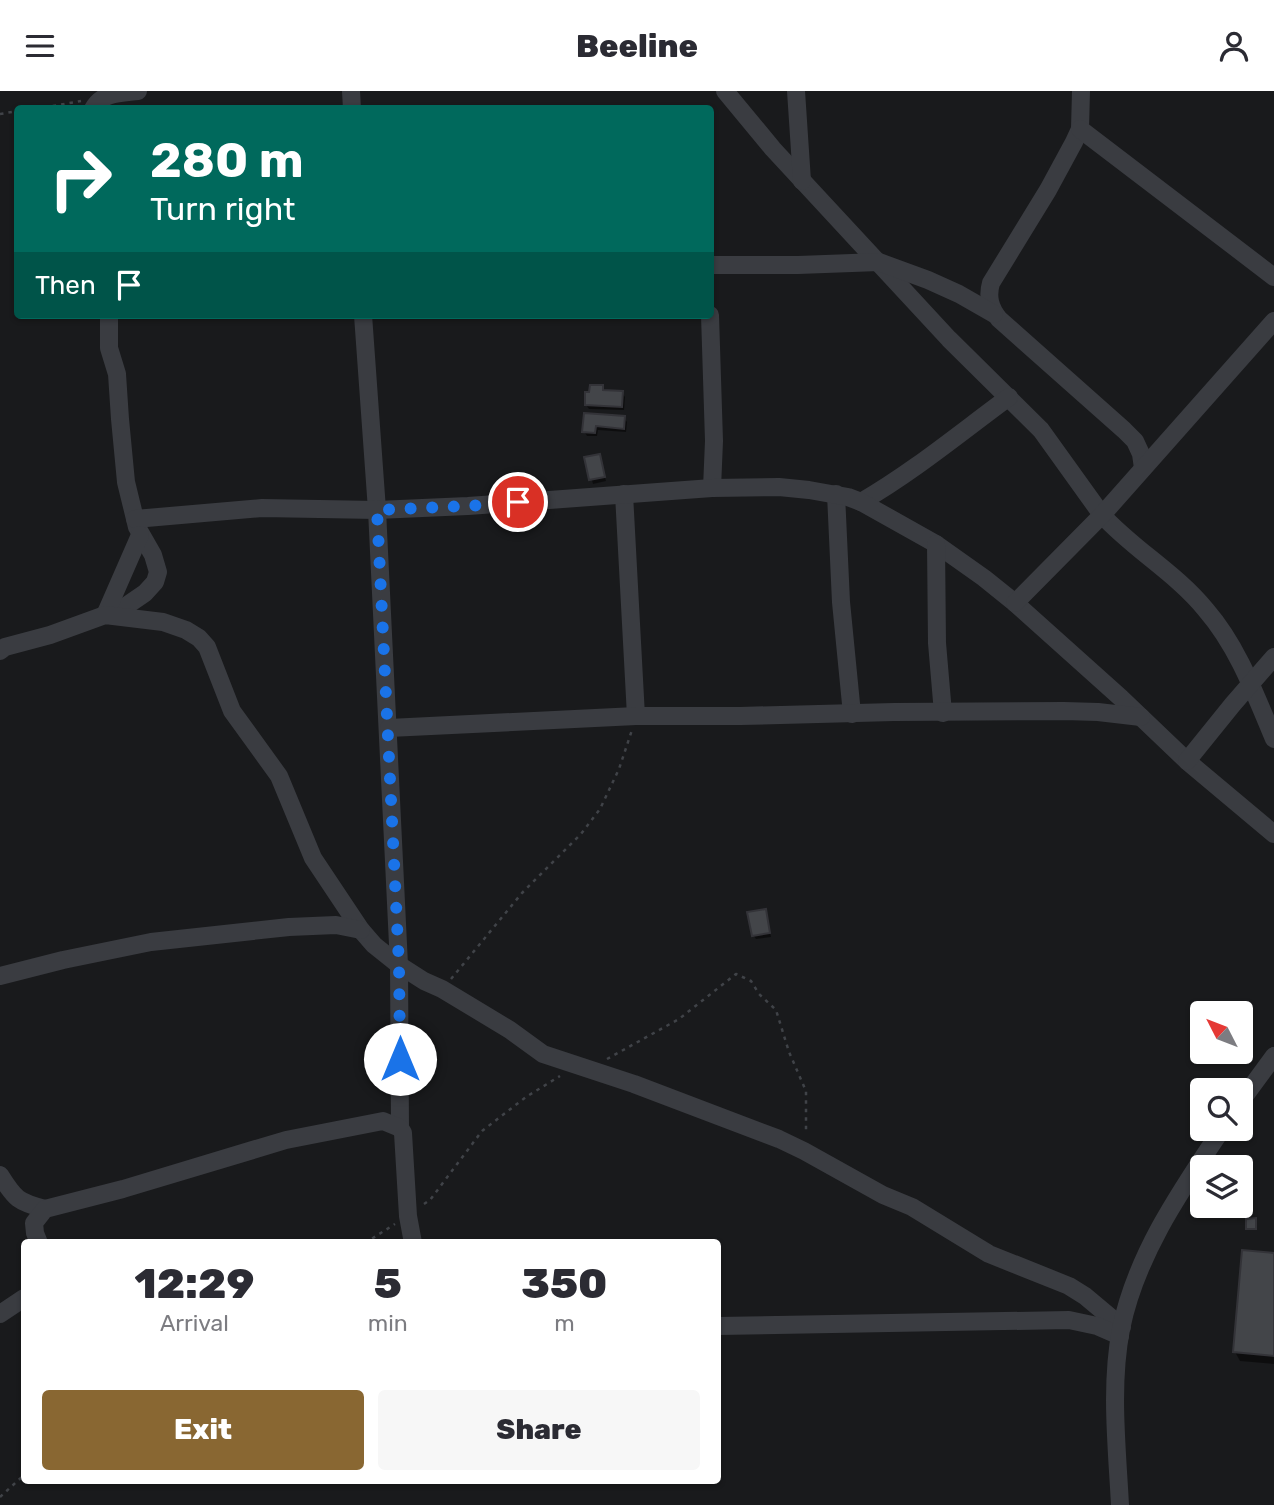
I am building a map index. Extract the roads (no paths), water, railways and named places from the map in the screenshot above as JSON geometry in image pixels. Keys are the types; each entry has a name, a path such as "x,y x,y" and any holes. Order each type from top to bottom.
{"street":[{"path":"97,103 120,93 138,91"},
{"path":"725,91 802,181 949,339 1041,430 1113,527 1167,571 1206,609 1225,635 1274,739"},
{"path":"796,91 802,181"},
{"path":"994,314 989,299 991,283 1048,190 1080,129 1081,91"},
{"path":"1080,129 1274,277"},
{"path":"714,265 878,262 959,294 994,314 1130,435 1141,454 1143,468"},
{"path":"0,651 5,647 109,615 145,593 155,582 157,564 138,527 129,497 123,461 117,374 109,348 109,319"},
{"path":"363,319 377,510 399,965 400,1128 403,1133 408,1216 412,1239"},
{"path":"710,319 714,441 712,488"},
{"path":"1015,603 1102,515 1274,321"},
{"path":"861,502 892,484 1009,397"},
{"path":"138,527 262,508 377,510 468,506 712,488 779,487 848,497 936,544 984,578 1015,603 1187,761 1274,834"},
{"path":"624,494 636,716"},
{"path":"836,494 841,602 852,714"},
{"path":"109,615 138,527"},
{"path":"936,544 937,643 943,713"},
{"path":"109,615 163,622 199,638 206,647 232,711 279,776 313,858 360,930 399,965 510,1030 543,1054 634,1084 804,1151 883,1195 912,1207 989,1254 1069,1286 1085,1296 1121,1332"},
{"path":"1187,761 1274,657"},
{"path":"388,728 636,716 1064,711 1141,717"},
{"path":"0,976 151,942 289,927 336,925 360,930"},
{"path":"1253,1084 1274,1055"},
{"path":"0,1175 18,1199 25,1204 45,1209 123,1189 286,1140 374,1121 383,1121 400,1128"},
{"path":"1120,1505 1116,1364 1130,1296 1155,1239 1214,1141"},
{"path":"37,1239 34,1223 45,1209"},
{"path":"0,1314 21,1300"},
{"path":"721,1326 1069,1320 1121,1332"}]}
